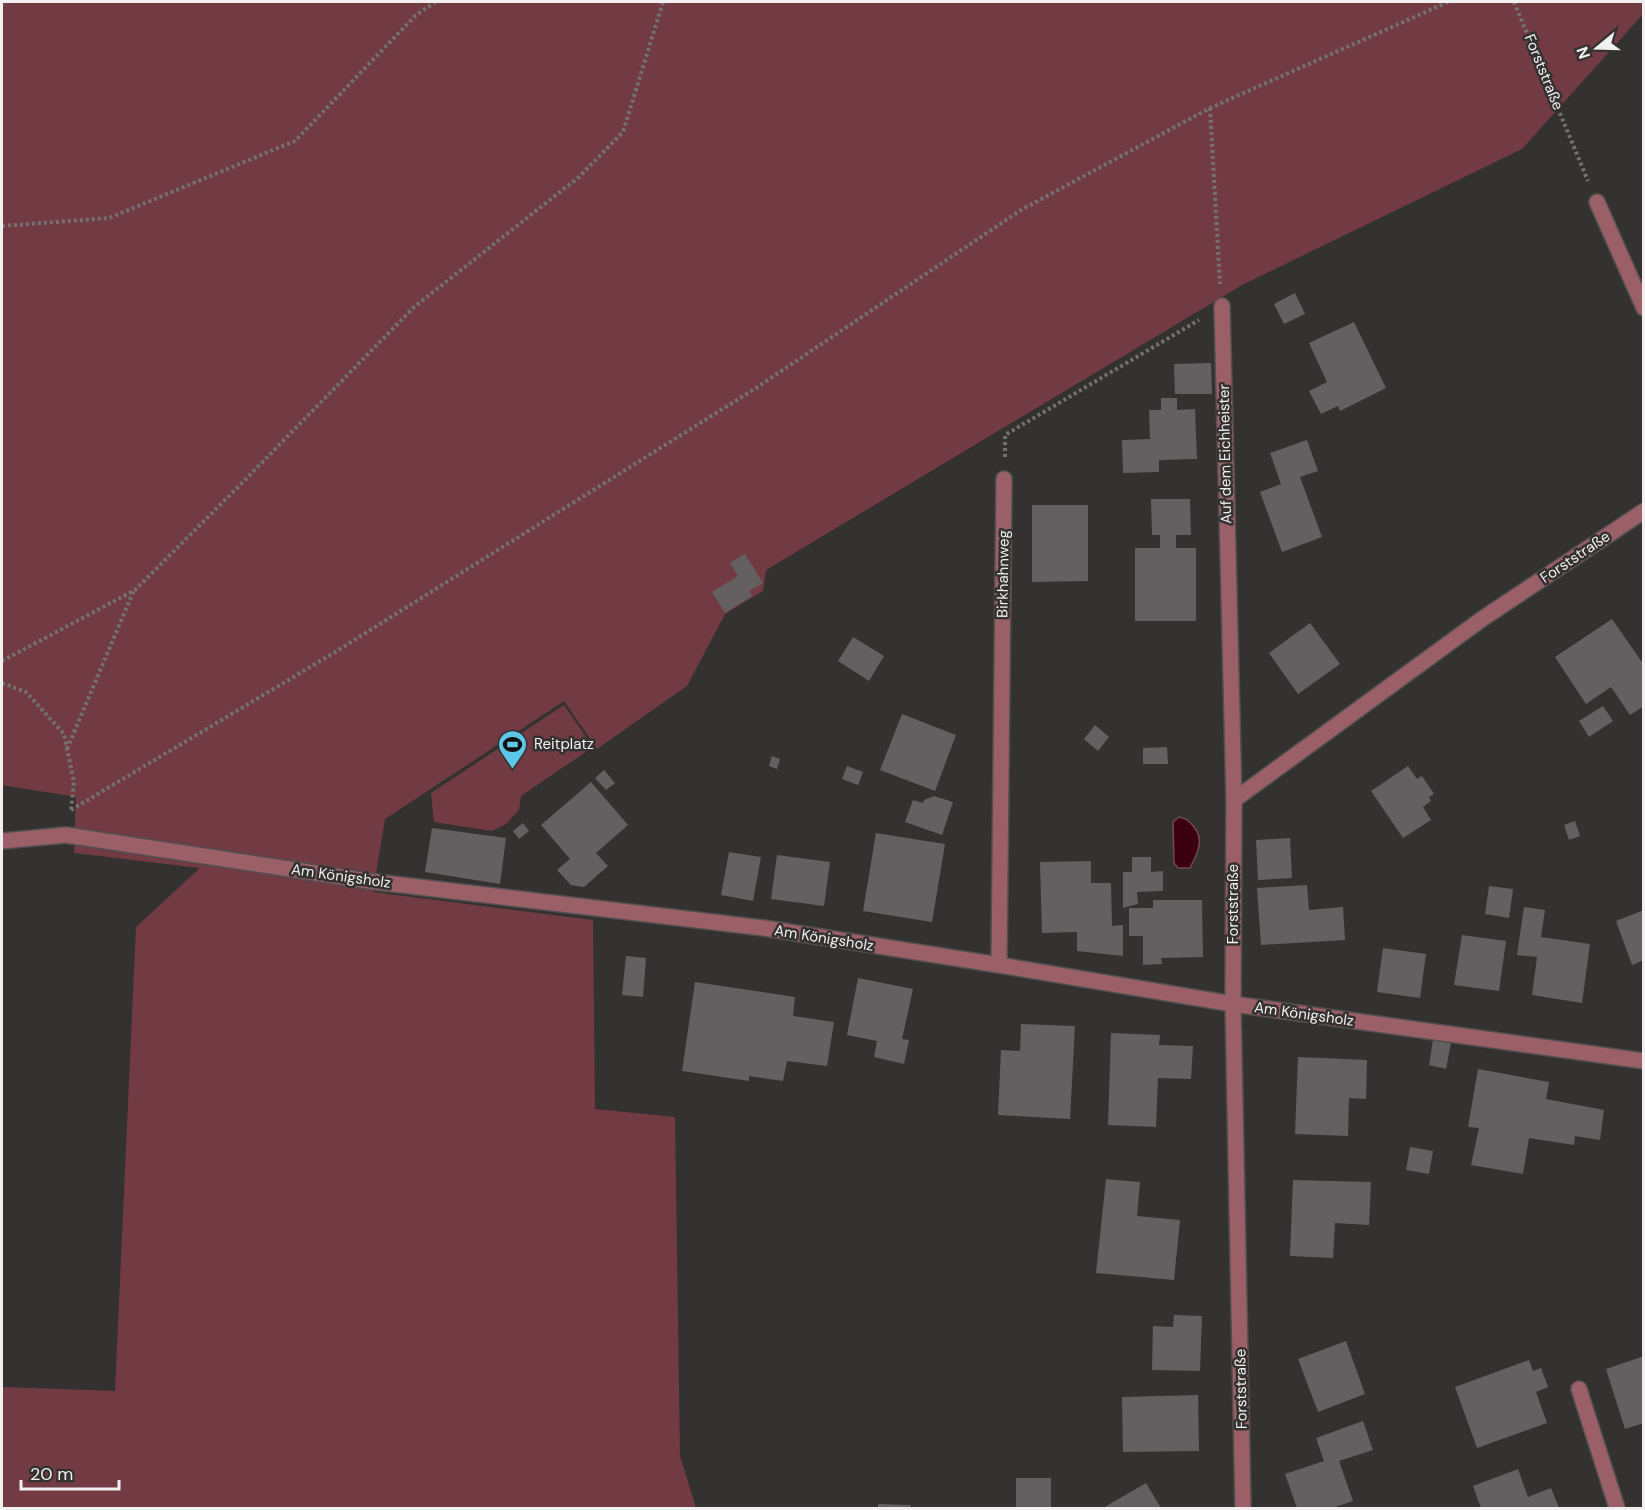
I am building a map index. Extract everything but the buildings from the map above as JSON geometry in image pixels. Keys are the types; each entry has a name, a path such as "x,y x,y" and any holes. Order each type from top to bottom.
{"street":[{"path":"1597,202 1644,308"},
{"name":"Auf dem Eichheister","path":"1222,306 1234,800"},
{"name":"Birkhahnweg","path":"999,965 1004,479"},
{"name":"Forststraße","path":"1243,1509 1233,1004 1234,800 1482,619 1644,511"},
{"name":"Am Königsholz","path":"2,841 66,836 368,881 764,928 1233,1004 1644,1061"},
{"path":"1579,1389 1617,1509"}],"path":[{"path":"2,226 109,218 295,141 415,16 435,2"},
{"path":"2,661 135,590 414,307 579,177 623,132 663,2"},
{"path":"2,683 26,692 64,734 74,782 71,810 332,654 756,388 1022,210 1210,108 1448,2"},
{"name":"Forststraße","path":"1514,2 1597,202"},
{"path":"1004,479 1005,435 1222,306 1210,108"},
{"path":"67,749 135,590"}],"shaded area":[{"path":"2,2 1643,2 1643,14 1522,149 1242,285 766,570 763,591 725,614 687,686 597,749 564,701 385,819 373,892 593,920 595,1109 675,1117 680,1456 696,1508 2,1508 2,1387 115,1391 136,927 200,868 74,853 76,797 2,785"},
{"name":"Reitplatz","path":"564,705 593,747 521,796 519,810 506,824 492,831 434,822 431,793"},
{"path":"1179,817 1191,823 1199,837 1199,847 1190,868 1178,868 1174,863 1173,822"}],"place":[{"name":"Reitplatz","path":"513,770"}]}
